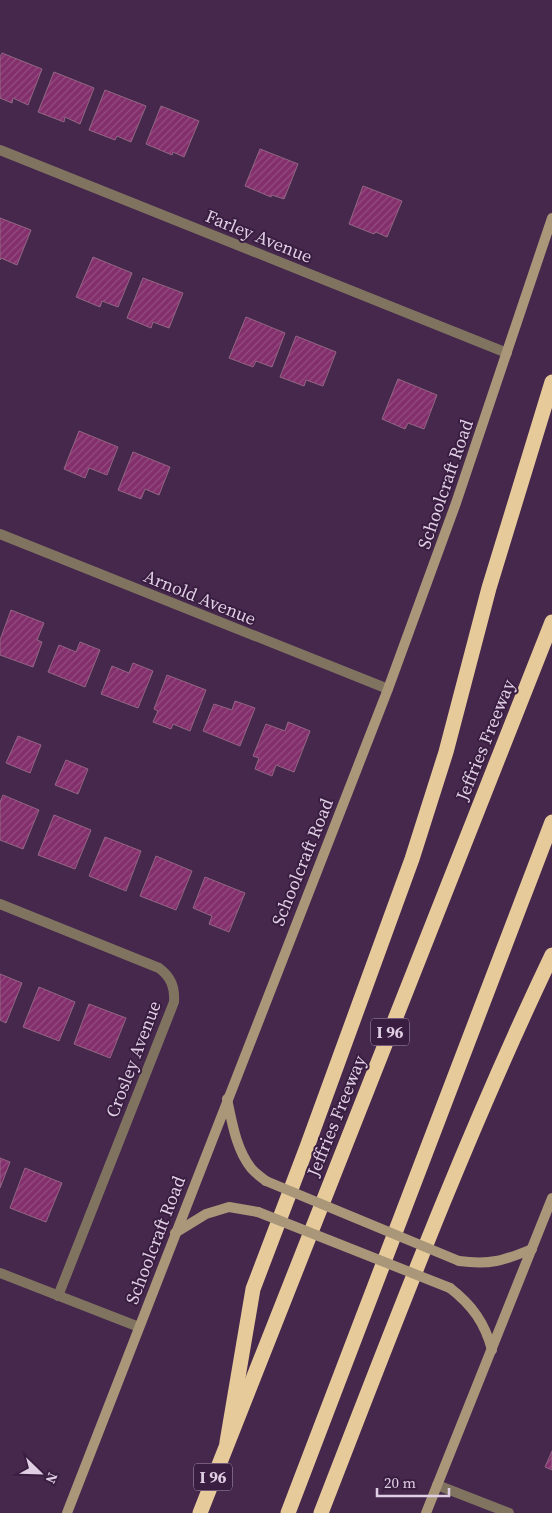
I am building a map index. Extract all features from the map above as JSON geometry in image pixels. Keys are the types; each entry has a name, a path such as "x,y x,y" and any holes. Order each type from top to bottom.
{"highway":[{"path":"227,1442 253,1289 412,859 446,752 489,588 552,382"},
{"name":"Jeffries Freeway","path":"200,1513 552,622"},
{"path":"288,1513 552,822"},
{"path":"321,1513 450,1184 552,955"}],"main road":[{"name":"Schoolcraft Road","path":"67,1513 388,689 456,503 552,218"},
{"path":"227,1099 243,1157 252,1170 266,1181 459,1261 495,1262 532,1249"},
{"path":"426,1513 552,1198"},
{"path":"175,1233 206,1214 228,1207 258,1212 450,1288 465,1300 487,1332 492,1350"}],"street":[{"name":"Farley Avenue","path":"0,150 507,353"},
{"name":"Arnold Avenue","path":"0,534 388,689"},
{"name":"Crosley Avenue","path":"0,904 159,968 172,982 175,991 174,1002 58,1296"},
{"path":"0,1273 139,1327"},
{"path":"437,1485 509,1513"}],"building":[{"path":"2,53 42,69 28,105 13,98 12,103 0,98 0,57"},
{"path":"54,72 94,88 80,124 65,117 64,122 38,112"},
{"path":"105,90 146,106 131,142 117,136 115,140 89,130"},
{"path":"161,106 199,121 184,157 173,152 172,155 146,144"},
{"path":"260,149 298,164 284,199 272,195 271,197 245,186"},
{"path":"363,186 402,201 387,237 349,224"},
{"path":"0,218 31,230 17,265 1,258 0,260"},
{"path":"93,257 132,273 118,307 102,301 100,307 76,297"},
{"path":"143,278 183,293 169,328 153,322 151,328 127,318"},
{"path":"246,317 285,333 272,367 256,361 253,367 229,358"},
{"path":"296,336 336,352 323,386 306,380 304,386 280,377"},
{"path":"398,379 437,395 424,429 408,423 405,429 382,419"},
{"path":"79,431 118,447 107,475 89,468 85,478 64,469"},
{"path":"133,452 170,467 159,495 145,489 141,499 118,490"},
{"path":"11,610 44,623 37,640 42,642 33,667 0,655 0,640"},
{"path":"80,642 100,650 85,687 48,672 59,645 76,652"},
{"path":"133,663 153,671 138,708 101,694 112,666 129,673"},
{"path":"167,675 206,690 190,731 173,724 171,729 153,722 158,711 154,709"},
{"path":"235,701 255,708 240,746 203,731 214,704 232,710"},
{"path":"288,722 310,731 294,772 276,765 272,776 255,769 259,758 253,756 266,724 285,731"},
{"path":"18,736 41,745 30,773 6,763"},
{"path":"66,760 88,769 78,794 55,785"},
{"path":"3,795 39,810 23,849 0,840 0,802"},
{"path":"54,815 91,830 75,869 38,855"},
{"path":"105,837 141,851 126,891 89,876"},
{"path":"156,856 192,871 176,910 140,896"},
{"path":"205,877 245,893 229,932 209,924 212,916 193,908"},
{"path":"0,974 22,983 6,1023 0,1020"},
{"path":"39,987 75,1002 59,1041 23,1027"},
{"path":"89,1004 126,1018 110,1058 74,1044"},
{"path":"0,1158 10,1162 0,1188"},
{"path":"25,1168 62,1183 46,1222 10,1208"},
{"path":"552,1451 552,1470 545,1467"}]}
